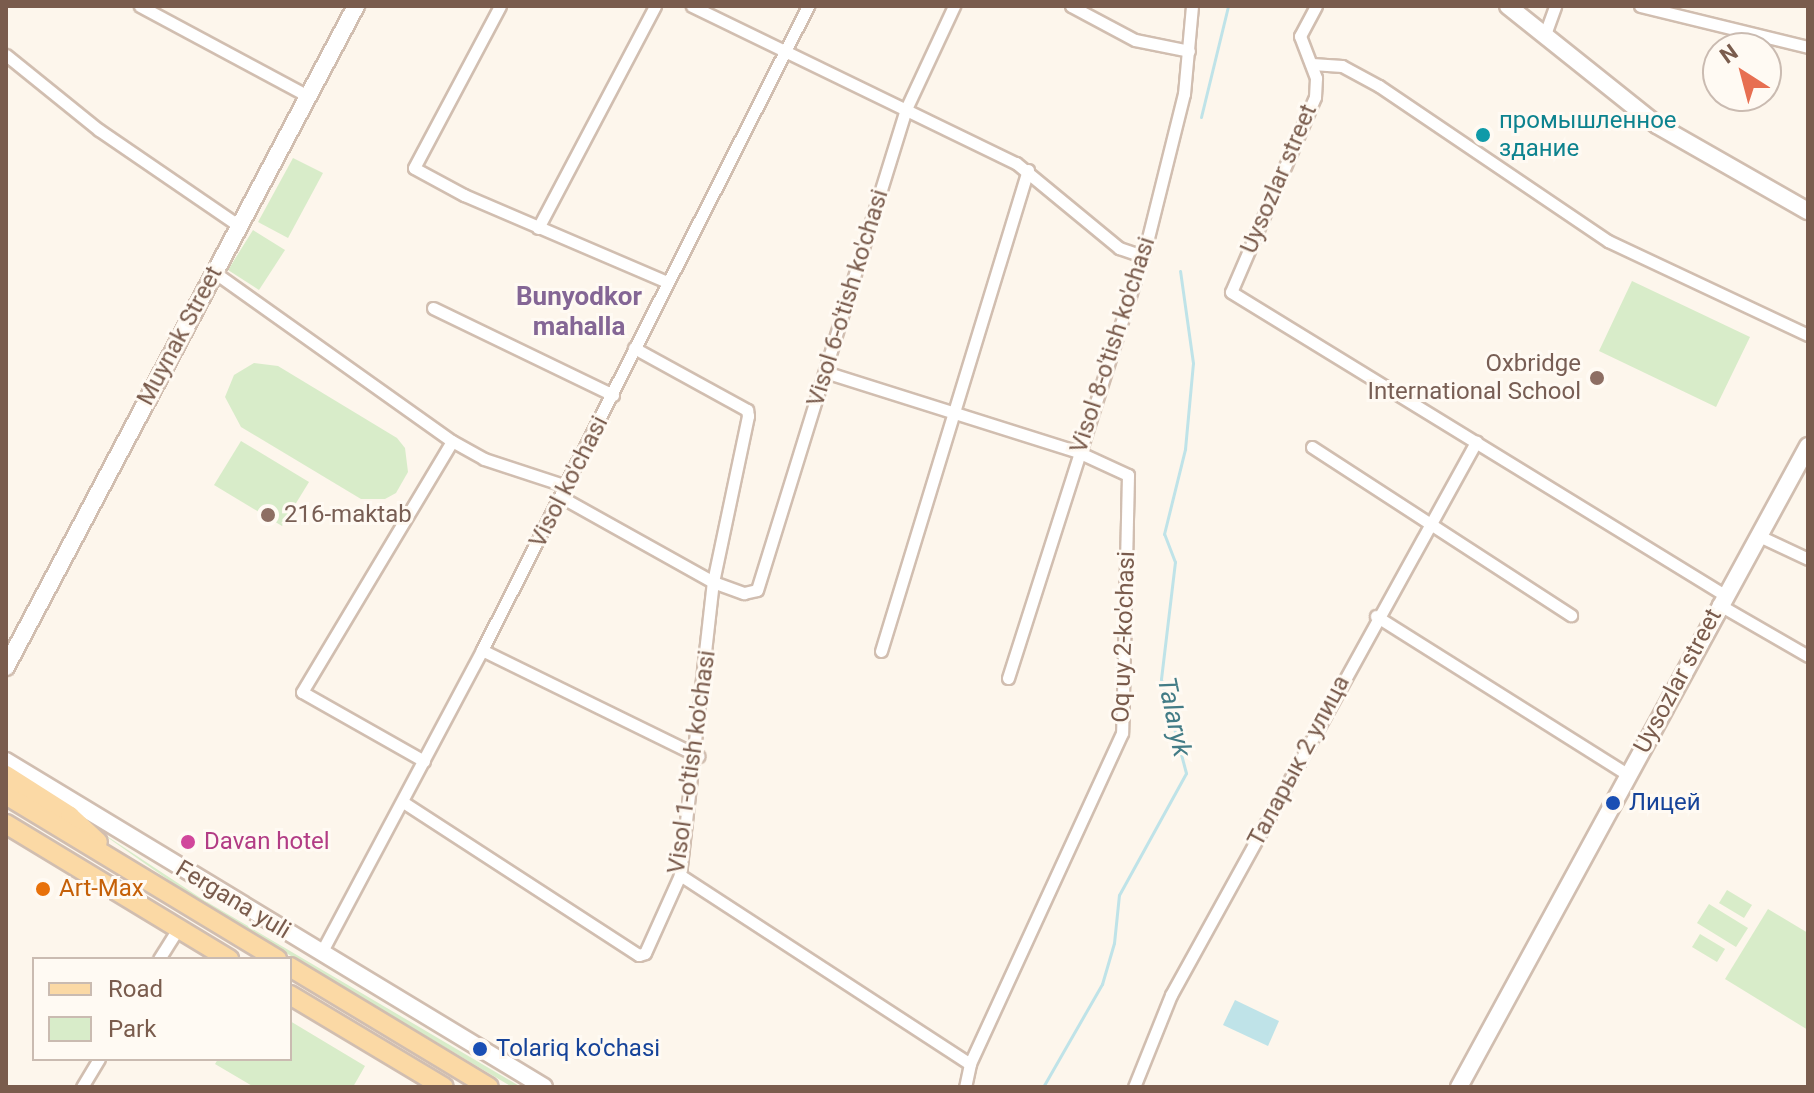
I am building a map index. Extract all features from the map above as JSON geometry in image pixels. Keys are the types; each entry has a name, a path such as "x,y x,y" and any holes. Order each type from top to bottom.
{"main road":[{"path":"6,775 70,816 123,866"},
{"name":"Fergana yuli","path":"6,795 274,957"},
{"path":"6,824 226,957"},
{"name":"Fergana yuli","path":"292,968 489,1087"},
{"path":"292,996 441,1086"}],"street":[{"path":"140,6 308,96"},
{"name":"Muynak Street","path":"6,667 356,6"},
{"path":"500,6 414,168 538,228 665,281"},
{"path":"538,228 655,6"},
{"path":"692,6 1028,170 1119,248 1142,256"},
{"name":"Visol ko'chasi","path":"321,953 564,492 665,281 808,6"},
{"name":"Visol 6-o'tish ko'chasi","path":"713,582 753,593 760,586 906,109 954,6"},
{"path":"1071,6 1135,40 1189,51"},
{"name":"Visol 8-o'tish ko'chasi","path":"1008,678 1142,256 1184,94 1192,6"},
{"name":"Uysozlar street","path":"1316,6 1300,36 1312,64 1315,97 1231,292 1476,442"},
{"path":"1508,6 1657,125 1808,211"},
{"path":"1544,37 1555,6"},
{"path":"1640,6 1808,47"},
{"path":"6,55 99,130 239,226"},
{"path":"1312,64 1342,66 1379,86 1608,241 1808,335"},
{"path":"881,651 1028,170"},
{"path":"214,272 452,441 484,459 564,492 713,582"},
{"path":"433,308 613,395"},
{"name":"Visol 1-o'tish ko'chasi","path":"403,802 639,955 645,953 680,875 698,756 713,582 748,412 634,348"},
{"name":"Oq uy 2-ko'chasi","path":"825,372 1078,452 1128,475 1122,733 970,1064 965,1087"},
{"path":"424,761 302,692 452,441"},
{"path":"1476,442 1808,656"},
{"name":"Таларык 2 улица","path":"1134,1087 1171,995 1376,616 1476,442"},
{"name":"Uysozlar street","path":"1459,1087 1721,599 1757,535 1802,470 1808,446"},
{"path":"1312,447 1571,615"},
{"path":"1757,535 1808,559"},
{"path":"1376,616 1628,775"},
{"path":"482,650 698,756"},
{"name":"Fergana yuli","path":"6,761 544,1087"},
{"path":"680,875 970,1064"},
{"path":"160,957 178,928"},
{"path":"82,1087 98,1061"}],"green space":[{"path":"293,158 323,173 288,238 258,222"},
{"path":"253,230 285,250 259,290 228,270"},
{"path":"1632,281 1750,337 1716,407 1599,351"},
{"path":"254,363 278,366 397,438 405,448 408,472 396,493 385,499 361,499 241,427 225,397 234,375"},
{"path":"241,441 309,482 282,526 214,485"},
{"path":"84,821 202,899 521,1087 512,1087 200,902"},
{"path":"1727,890 1752,905 1744,918 1719,903"},
{"path":"1709,904 1748,928 1736,947 1697,923"},
{"path":"1768,909 1808,933 1808,1030 1725,979"},
{"path":"1700,934 1725,949 1717,962 1692,947"},
{"path":"292,1022 365,1066 353,1087 254,1087 215,1064 217,1061 292,1061"}],"water":[{"path":"1235,1000 1279,1021 1268,1046 1223,1025"}],"waterway":[{"name":"Talaryk","path":"1201,117 1228,6"},
{"name":"Talaryk","path":"1043,1087 1102,984 1114,943 1119,895 1186,773 1161,679 1175,562 1164,534 1185,449 1193,363 1180,271"}],"place":[{"name":"промышленное здание","path":"1483,135"},
{"name":"Oxbridge International School","path":"1597,378"},
{"name":"216-maktab","path":"268,515"},
{"name":"Лицей","path":"1613,803"},
{"name":"Davan hotel","path":"188,842"},
{"name":"Art-Max","path":"43,889"},
{"name":"Tolariq ko'chasi","path":"480,1049"}],"district":[{"name":"Bunyodkor mahalla","path":"579,312"}]}
